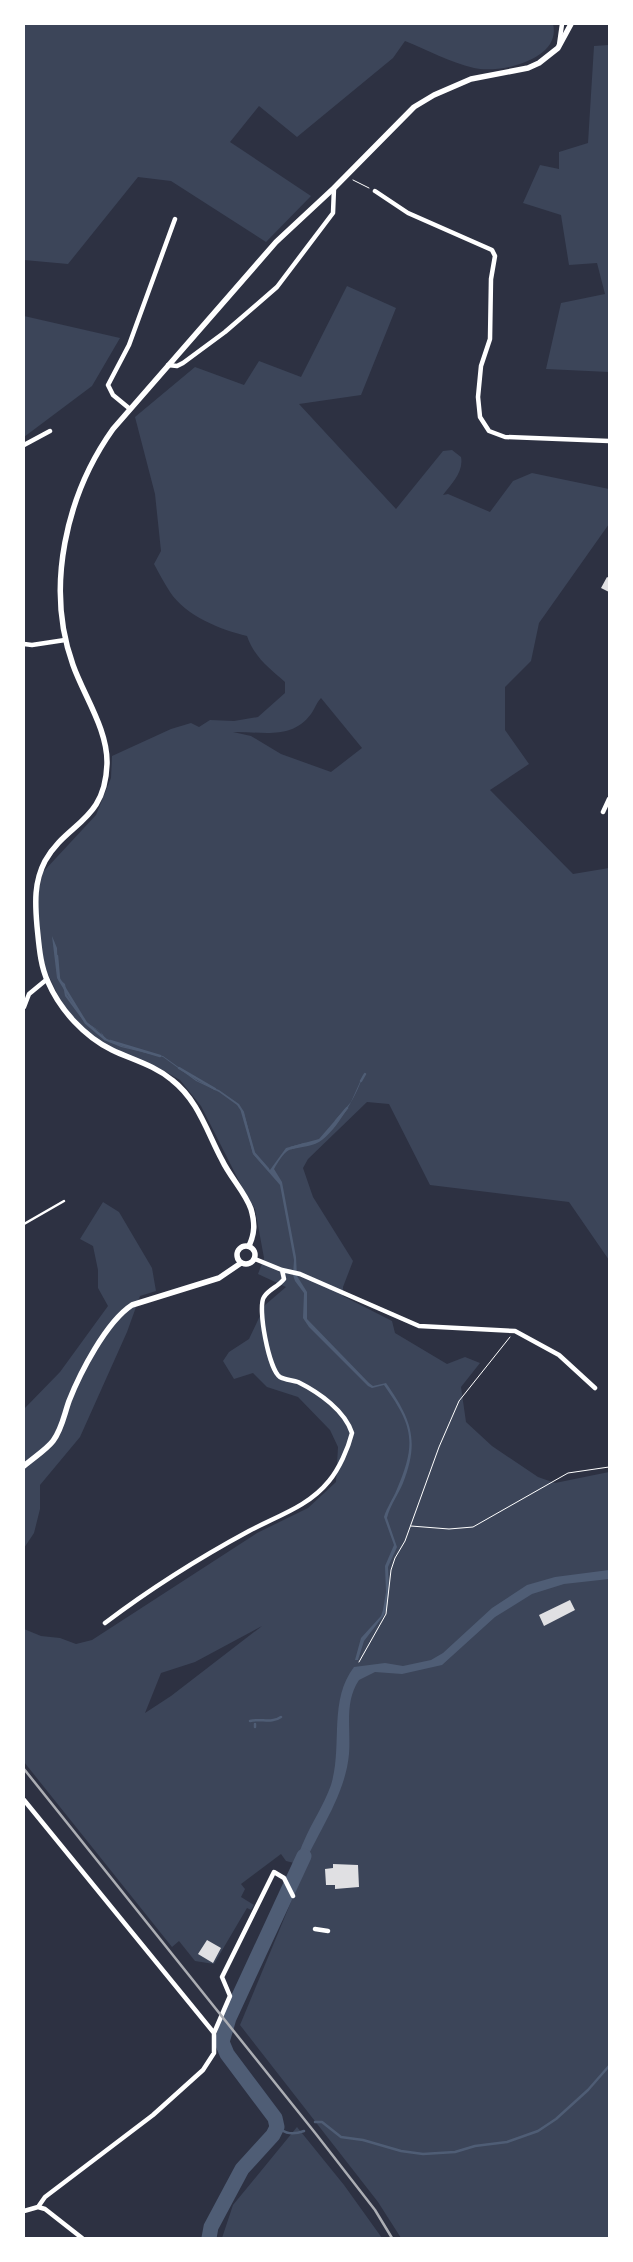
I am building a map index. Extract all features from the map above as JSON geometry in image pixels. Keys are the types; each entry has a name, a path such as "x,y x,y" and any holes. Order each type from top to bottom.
{"street":[{"path":"558,48 562,24"},
{"path":"249,1246 255,1228 250,1208 222,1160 195,1105 174,1081 165,1074 106,1047 82,1029 60,1003 46,980 39,948 35,902 36,885 46,859 91,812 104,784 107,763 102,735 72,664 65,640 61,595 62,564 73,510 93,460 113,429 276,242 334,188 401,118 423,101 471,80 528,68 548,58 558,48 571,24"},
{"path":"168,365 177,366 225,332 277,287 333,213 334,188"},
{"path":"374,191 408,213 492,250 495,256 491,279 490,340 481,366 478,396 480,417 489,430 505,437 609,441"},
{"path":"130,409 113,395 108,385 129,345 175,219"},
{"path":"24,446 50,431"},
{"path":"24,644 32,645 65,640"},
{"path":"603,812 609,799"},
{"path":"24,1007 29,994 46,980"},
{"path":"249,1246 255,1251 255,1259 249,1264 241,1262 237,1256 238,1251 242,1247 249,1246"},
{"path":"255,1259 282,1270 300,1274 419,1326 515,1331 560,1355 594,1388"},
{"path":"24,1466 52,1442 60,1428 69,1401 94,1354 121,1312 132,1305 219,1278 241,1262"},
{"path":"105,1623 150,1590 248,1532 303,1505 330,1481 349,1445 352,1433 341,1411 299,1382 280,1376 274,1368 262,1323 262,1302 267,1293 279,1286 284,1279 282,1270"},
{"path":"24,1800 214,2033"},
{"path":"38,2208 45,2197 183,2090 212,2058 215,2047 214,2033 230,1996 222,1977 225,1968 274,1872 284,1878 293,1896"},
{"path":"316,1929 328,1931"},
{"path":"24,2211 38,2208 45,2209 82,2238"}],"lane":[{"path":"24,1224 64,1201"}],"path":[{"path":"346,176 374,191"},
{"path":"359,1662 386,1614 391,1570 411,1526 439,1447 459,1401 515,1331"},
{"path":"411,1526 426,1529 473,1527 568,1473 609,1467"}],"shaded area":[{"path":"24,24 553,24 553,36 548,47 539,55 526,62 498,69 474,68 456,63 405,41 393,58 297,137 259,106 230,142 311,196 266,242 171,181 138,177 68,264 24,260"},
{"path":"609,45 609,372 546,369 561,303 605,294 597,263 569,265 561,215 523,203 540,165 559,169 559,152 588,143 594,46"},
{"path":"347,286 396,308 361,395 299,404 396,509 443,451 452,450 461,457 461,468 443,495 448,494 490,512 513,481 532,473 609,489 609,524 539,623 531,661 505,687 505,730 529,764 490,790 573,874 609,868 609,1260 569,1202 430,1185 389,1104 367,1102 308,1159 303,1168 313,1197 353,1261 343,1287 343,1296 392,1321 395,1333 447,1364 465,1357 480,1363 461,1387 466,1422 492,1446 538,1477 555,1483 609,1472 609,2238 401,2238 378,2202 240,2025 298,1885 291,1871 294,1863 286,1861 281,1854 241,1884 245,1889 241,1897 254,1905 251,1910 247,1908 214,1964 195,1961 179,1941 172,1947 24,1762 24,1629 41,1636 60,1638 76,1644 92,1640 257,1533 308,1508 336,1482 338,1447 330,1430 298,1397 267,1387 253,1373 234,1379 223,1361 229,1352 249,1339 265,1305 286,1287 258,1274 264,1258 255,1209 201,1106 180,1080 157,1067 113,1051 82,1028 63,1006 47,972 38,939 37,898 43,872 96,815 111,778 112,756 171,729 191,723 199,727 210,720 234,721 258,717 285,693 285,682 258,656 247,636 215,626 185,608 170,592 154,564 161,551 155,494 135,417 195,367 244,385 259,361 301,377","holes":["321,698 362,748 331,772 281,754 251,736 233,732 275,733 294,728 311,714","262,1626 171,1696 145,1713 161,1673 195,1662"]},
{"path":"24,316 120,338 92,386 24,437"},
{"path":"52,936 57,948 58,978 65,984 67,995 86,1022 101,1032 85,1023 65,996 63,985 57,978"},
{"path":"101,1032 105,1038 122,1046 163,1056 198,1081 219,1090 239,1104 244,1112 254,1152 270,1170 286,1148 319,1139 351,1102 364,1073 352,1101 340,1121 326,1137 312,1145 287,1151 274,1169 282,1182 296,1257 297,1276 307,1292 307,1319 369,1383 373,1386 386,1383 402,1408 410,1430 412,1442 408,1468 387,1518 397,1547 388,1567 389,1591 387,1608 384,1615 364,1641 358,1660 355,1660 361,1638 381,1616 383,1610 386,1592 385,1566 394,1545 384,1517 397,1489 407,1459 409,1435 406,1424 394,1399 384,1385 372,1388 368,1386 309,1327 303,1318 304,1293 293,1275 294,1260 280,1185 253,1154 243,1114 237,1105 219,1092 196,1081 163,1057 121,1047 104,1040"},
{"path":"103,1202 119,1212 152,1268 156,1291 140,1296 127,1332 80,1437 40,1485 40,1509 34,1533 24,1548 24,1409 60,1372 108,1306 98,1288 98,1270 93,1246 80,1239"},
{"path":"609,1570 609,1579 564,1584 532,1594 495,1617 442,1665 402,1674 375,1672 359,1680 351,1697 349,1754 341,1787 299,1877 293,1873 302,1845 331,1785 336,1755 338,1709 346,1680 354,1667 385,1663 403,1666 431,1660 443,1653 492,1608 527,1585 555,1577"},
{"path":"297,2127 344,2185 382,2238 222,2238 233,2205"}],"building":[{"path":"607,577 609,578 609,592 601,588"},
{"path":"570,1600 575,1610 544,1626 539,1615"},
{"path":"333,1864 358,1865 359,1887 335,1889 335,1885 326,1885 325,1869 333,1868"},
{"path":"207,1940 221,1948 213,1963 198,1954"}],"waterway":[{"path":"57,956 59,979 86,1023 105,1039"},
{"path":"110,1041 160,1056"},
{"path":"179,1068 215,1089"},
{"path":"361,1081 365,1074"},
{"path":"336,1121 347,1108"},
{"path":"242,1111 254,1153 268,1169"},
{"path":"291,1148 305,1144"},
{"path":"250,1721 270,1721 281,1717"},
{"path":"209,2238 211,2227 242,2169 273,2135 277,2127 275,2118 227,2054 222,2042 229,2018 304,1856"},
{"path":"315,2122 322,2122 341,2137 363,2140 401,2151 423,2154 455,2152 475,2146 507,2142 538,2131 556,2119 588,2090 609,2066"},
{"path":"277,2127 290,2133 304,2131"}],"railway":[{"path":"24,1769 316,2134 375,2210 392,2238"}]}
